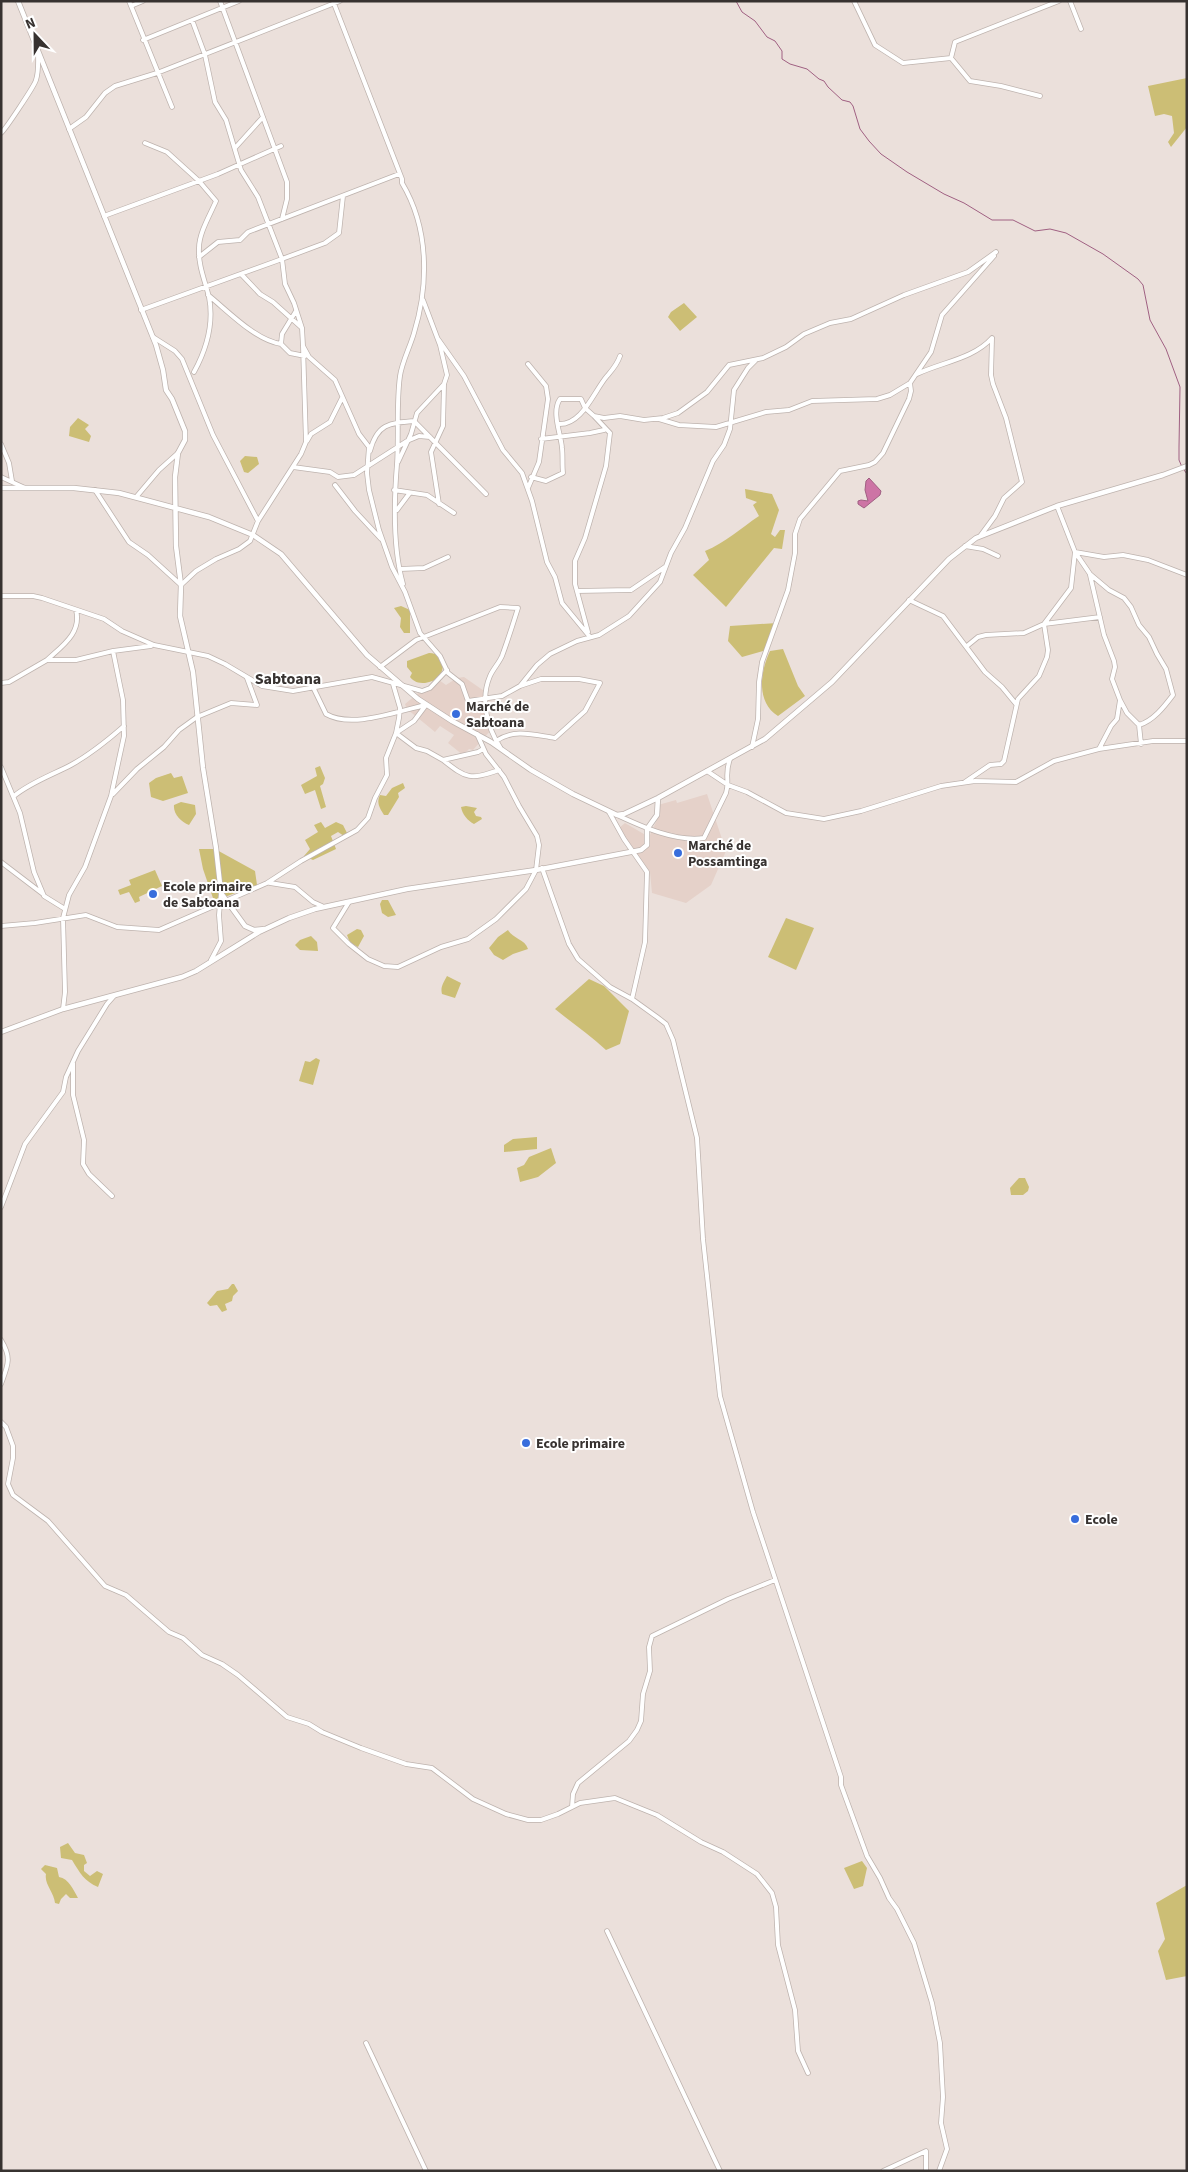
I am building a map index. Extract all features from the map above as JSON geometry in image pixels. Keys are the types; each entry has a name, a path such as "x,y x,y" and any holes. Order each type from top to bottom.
{"street":[{"path":"18,1 152,336 163,370 166,390 172,398 185,431 185,440 178,453 137,496"},
{"path":"143,1 130,4 143,40 172,107"},
{"path":"220,1 287,182 287,199 282,219"},
{"path":"143,40 239,1"},
{"path":"69,129 90,114 108,90 157,74 340,1"},
{"path":"854,1 875,45 904,63 951,58"},
{"path":"951,58 955,42 1059,1"},
{"path":"1070,1 1081,29"},
{"path":"334,3 376,108 422,233 425,277 414,332 400,374 397,466 394,490 400,569 405,592 420,633 440,656 447,670 462,684 468,701 502,696 520,686 550,678 600,683 585,711 556,738 535,733 511,733 496,740"},
{"path":"192,20 205,54 211,92 226,120 240,164 258,197 282,260 286,287 302,328 302,356 306,393 306,442"},
{"path":"1,133 8,127 16,110 35,84 38,50"},
{"path":"951,58 970,81 1001,86 1040,96"},
{"path":"235,148 263,117"},
{"path":"145,143 167,152 199,181 216,201 200,240 199,257 210,308 203,356 194,372"},
{"path":"104,216 199,181 281,146"},
{"path":"199,257 218,242 240,240 248,232 399,174"},
{"path":"141,310 242,275 336,237 341,227 343,196"},
{"path":"594,416 604,418 620,416 640,420 656,419 678,413 707,392 729,365 756,360 780,351 804,334 830,323 850,318 904,295 968,272 996,252 982,272 942,315 931,352 917,374 910,383 890,395 877,399 812,401 790,410 766,412 730,424 705,427 679,425 656,419"},
{"path":"242,275 260,294 273,302 302,328"},
{"path":"208,295 253,332 271,342 281,344 290,353 309,357"},
{"path":"422,298 438,339 447,375"},
{"path":"281,344 282,334 292,320 296,310"},
{"path":"152,336 175,351 182,359 213,435 258,521"},
{"path":"917,374 966,356 984,347 992,338 991,375 1006,418 1022,482 1004,498 992,521 981,535"},
{"path":"438,339 471,388 498,441 522,473 542,536 547,562 556,577 562,603 590,637"},
{"path":"303,346 309,357 333,377 359,434 368,445 369,458"},
{"path":"558,424 569,423 585,408 607,375 615,368 620,356"},
{"path":"520,686 537,665 550,654 565,646 599,635 612,627 639,606 660,582 671,553 704,487 713,461 724,445 730,424 734,390 748,368 756,360"},
{"path":"528,364 546,386 548,404 541,439 539,462 531,477 528,488"},
{"path":"439,504 431,452 443,426 444,384 447,375 456,366"},
{"path":"752,747 758,718 758,682 762,662 788,590 795,553 795,534 800,519 840,471 869,465 875,462 883,453 909,399 910,383"},
{"path":"397,466 420,410 444,384"},
{"path":"181,585 196,571 216,559 239,549 250,540 258,521 293,467 311,434 330,422 342,398"},
{"path":"531,477 546,481 563,473 557,402 560,399 581,399 585,408 594,416 604,430 610,433 606,466 586,538 575,561 574,572 577,591 590,637"},
{"path":"405,592 396,576 382,540 369,490 369,458 375,436 379,431 384,426 397,422 414,421 486,494"},
{"path":"541,439 590,434 604,430"},
{"path":"293,467 330,472 338,477 354,475 407,440 419,436 430,437"},
{"path":"1,444 9,463 12,481"},
{"path":"178,453 175,477 175,507 176,546 181,585 180,616 194,678 208,805 223,903 219,915 221,941 211,961"},
{"path":"618,815 658,798 752,747 785,723 832,682 909,600 965,546 981,535 1057,506 1163,475 1187,466"},
{"path":"1,477 25,488"},
{"path":"335,485 361,518 382,540"},
{"path":"1,488 95,490 137,496 210,517 252,535 275,549 341,627 380,667 426,705 452,722 477,734 531,770 609,812 647,829 666,834 704,838 719,812 728,785 726,770 730,759"},
{"path":"95,490 129,542 148,555 181,585"},
{"path":"394,490 427,496 454,513"},
{"path":"396,510 409,494"},
{"path":"1057,506 1074,552 1090,574 1129,603 1139,625 1149,637 1166,669 1172,695 1155,714 1145,723 1139,725"},
{"path":"965,546 983,549 998,556"},
{"path":"1074,552 1104,557 1123,555 1148,560 1187,575"},
{"path":"965,782 990,765 1003,762 1019,696 1037,680 1045,662 1048,650 1044,624 1071,588 1074,552"},
{"path":"400,569 424,568 448,557"},
{"path":"577,591 631,590 666,566"},
{"path":"1090,574 1107,645 1114,661 1115,667 1112,679 1127,712 1139,725 1141,744"},
{"path":"1,596 33,596 104,619 122,631 154,645 208,656 262,686 286,691 330,686 363,677 379,678 414,690 427,690 447,670"},
{"path":"909,600 943,616 985,672 1002,687 1016,704"},
{"path":"380,667 412,642 458,622 500,607 518,608 502,656 489,680 485,700 487,719 501,749"},
{"path":"1,683 9,682 47,660 72,636 77,623 76,610"},
{"path":"967,646 981,636 1024,633 1044,624 1100,617"},
{"path":"47,660 76,660 113,651 154,645"},
{"path":"63,1009 65,992 63,918 72,889 85,867 112,796 124,726 123,700 115,669 113,651"},
{"path":"112,796 137,769 164,747 179,730 197,717 231,703 257,705 247,678"},
{"path":"1,926 86,915 117,927 153,931 267,883 364,825 375,798 385,781 386,758 396,733 400,711 393,684"},
{"path":"313,687 326,714 344,721 426,705"},
{"path":"1099,749 1110,726 1117,720 1120,700"},
{"path":"396,733 414,721 426,705"},
{"path":"14,796 24,787 73,764 106,743 124,726"},
{"path":"396,733 416,748 427,751 444,760 459,773 468,777 499,770"},
{"path":"350,900 333,928 368,959 384,966 398,967 442,947 468,939 496,919 526,889 536,870 539,845 537,836 499,770 483,749 477,734"},
{"path":"707,771 728,785 747,792 786,813 824,819 861,811 941,786 965,782 1016,782 1054,761 1099,749 1154,741 1187,741"},
{"path":"444,760 478,752 483,749"},
{"path":"1,767 20,813 34,872 44,896"},
{"path":"1,1032 63,1009 182,977 265,929 322,906 455,881 536,870 633,852 646,846 647,829 657,815 658,798"},
{"path":"609,812 647,872 643,956 632,999"},
{"path":"1,862 44,896 65,909"},
{"path":"542,868 569,944 578,959 610,987 632,999 666,1024 674,1046 697,1138 702,1238 720,1396 752,1512 841,1778 841,1785 854,1823 866,1856 880,1878 914,1943 932,2002 940,2043 941,2123 947,2149 939,2171"},
{"path":"267,883 295,887 313,902 322,906"},
{"path":"223,903 249,929 265,929"},
{"path":"1,1206 25,1144 63,1092 66,1077 74,1060 107,1004 114,996"},
{"path":"74,1060 73,1095 84,1140 83,1164 88,1174 112,1196"},
{"path":"1,1340 6,1348 9,1363 1,1384"},
{"path":"1,1422 6,1427 13,1446 13,1458 8,1484 13,1495 48,1521 106,1586 126,1595 169,1632 183,1638 202,1655 234,1672 287,1717 309,1724 361,1748 406,1764 432,1768 464,1794 506,1814 528,1820 541,1820 580,1803 610,1798 634,1804 657,1815 701,1842 723,1852 757,1874 772,1893 776,1907 778,1945 795,2010 798,2051 808,2074"},
{"path":"572,1807 573,1794 578,1783 629,1741 637,1730 641,1721 643,1694 650,1671 649,1647 652,1636 728,1599 775,1580"},
{"path":"607,1930 720,2171"},
{"path":"366,2044 426,2171"},
{"path":"883,2171 926,2151 926,2171"}],"shaded area":[{"path":"1187,78 1187,127 1171,147 1168,142 1174,133 1172,116 1164,114 1155,116 1148,86"},
{"path":"684,303 697,317 680,331 668,317 671,312"},
{"path":"78,418 89,425 85,429 91,436 89,442 69,436 70,427"},
{"path":"245,456 257,457 259,464 248,473 244,472 240,461"},
{"path":"869,478 881,491 880,495 864,508 858,504 858,501 868,501 865,490 866,481"},
{"path":"745,489 772,494 779,510 771,534 775,537 780,530 785,530 782,549 774,548 726,607 693,575 709,560 705,551 726,540 759,516 753,505 757,502 746,498"},
{"path":"401,606 410,610 410,633 404,633 400,627 401,618 394,608"},
{"path":"777,623 767,650 742,657 728,641 730,626"},
{"path":"783,649 798,686 805,696 778,716 766,703 763,695 762,677 770,651"},
{"path":"429,653 439,657 443,667 442,672 433,681 425,683 415,681 410,677 412,673 407,667 407,661"},
{"path":"464,677 487,693 487,709 492,729 473,750 469,749 463,755 448,743 454,735 440,726 435,732 407,709 405,704 422,690 429,691 439,680 446,685 457,678"},
{"path":"320,766 325,778 320,786 326,807 321,809 315,790 305,794 301,785 317,776 315,768"},
{"path":"171,773 174,778 182,776 188,793 163,801 151,797 149,783 156,778"},
{"path":"403,783 405,788 398,793 399,797 388,815 384,815 378,803 380,795 386,796 392,788"},
{"path":"707,794 726,851 711,885 686,903 652,893 650,872 619,828 625,823 649,837 657,820 658,805 676,800 677,803"},
{"path":"181,802 195,805 196,814 189,825 180,820 175,812 174,805"},
{"path":"461,807 477,808 474,812 476,816 482,819 474,824 470,821 464,815"},
{"path":"321,822 325,828 336,822 343,825 348,835 344,836 338,832 331,836 336,849 313,860 304,856 310,849 305,840 318,832 314,825"},
{"path":"199,849 215,849 255,871 257,885 214,901 203,869"},
{"path":"155,870 162,886 139,897 140,901 135,903 129,892 120,895 118,890 131,885 129,880"},
{"path":"382,900 388,900 396,915 388,917 382,913 380,904"},
{"path":"786,918 814,928 796,970 768,957"},
{"path":"357,929 361,930 364,936 358,947 350,943 347,935"},
{"path":"508,930 524,943 528,949 503,960 494,955 489,948 498,937"},
{"path":"311,936 317,942 318,951 300,950 295,945 300,940"},
{"path":"447,976 461,983 455,998 442,994 442,987"},
{"path":"589,979 604,986 629,1011 620,1044 606,1050 555,1009"},
{"path":"316,1058 320,1060 313,1085 299,1081 305,1061 310,1062"},
{"path":"537,1137 537,1149 504,1152 504,1145 513,1139"},
{"path":"551,1148 556,1163 538,1177 520,1182 517,1168 524,1165 529,1157"},
{"path":"1019,1178 1025,1178 1029,1187 1028,1191 1023,1195 1011,1195 1010,1188"},
{"path":"234,1284 238,1291 233,1296 232,1301 225,1304 227,1310 222,1312 217,1305 210,1306 207,1303 217,1291 228,1289"},
{"path":"68,1843 75,1853 84,1855 87,1863 84,1865 84,1871 90,1876 97,1871 103,1874 98,1887 80,1873 72,1860 61,1858 60,1847"},
{"path":"862,1861 867,1868 863,1886 854,1889 844,1868"},
{"path":"45,1865 57,1868 59,1877 68,1882 78,1898 70,1898 66,1894 59,1904 55,1903 46,1881 46,1874 41,1869"},
{"path":"1187,1885 1187,1976 1166,1980 1158,1951 1165,1939 1156,1903"}],"waterway":[{"path":"736,1 742,12 755,21 767,37 775,41 782,51 782,59 790,64 807,69 824,81 842,100 850,102 860,129 869,141 881,154 907,172 992,220 1013,220 1035,231 1050,229 1066,233 1103,254 1138,279 1143,285 1150,320 1166,349 1180,387 1179,460 1182,467"},
{"path":"1184,470 1187,474"}],"place":[{"name":"Marché de Sabtoana","path":"456,714"},
{"name":"Marché de Possamtinga","path":"678,853"},
{"name":"Ecole primaire de Sabtoana","path":"153,894"},
{"name":"Ecole primaire","path":"526,1443"},
{"name":"Ecole","path":"1075,1519"}],"district":[{"name":"Sabtoana","path":"288,678"}]}
